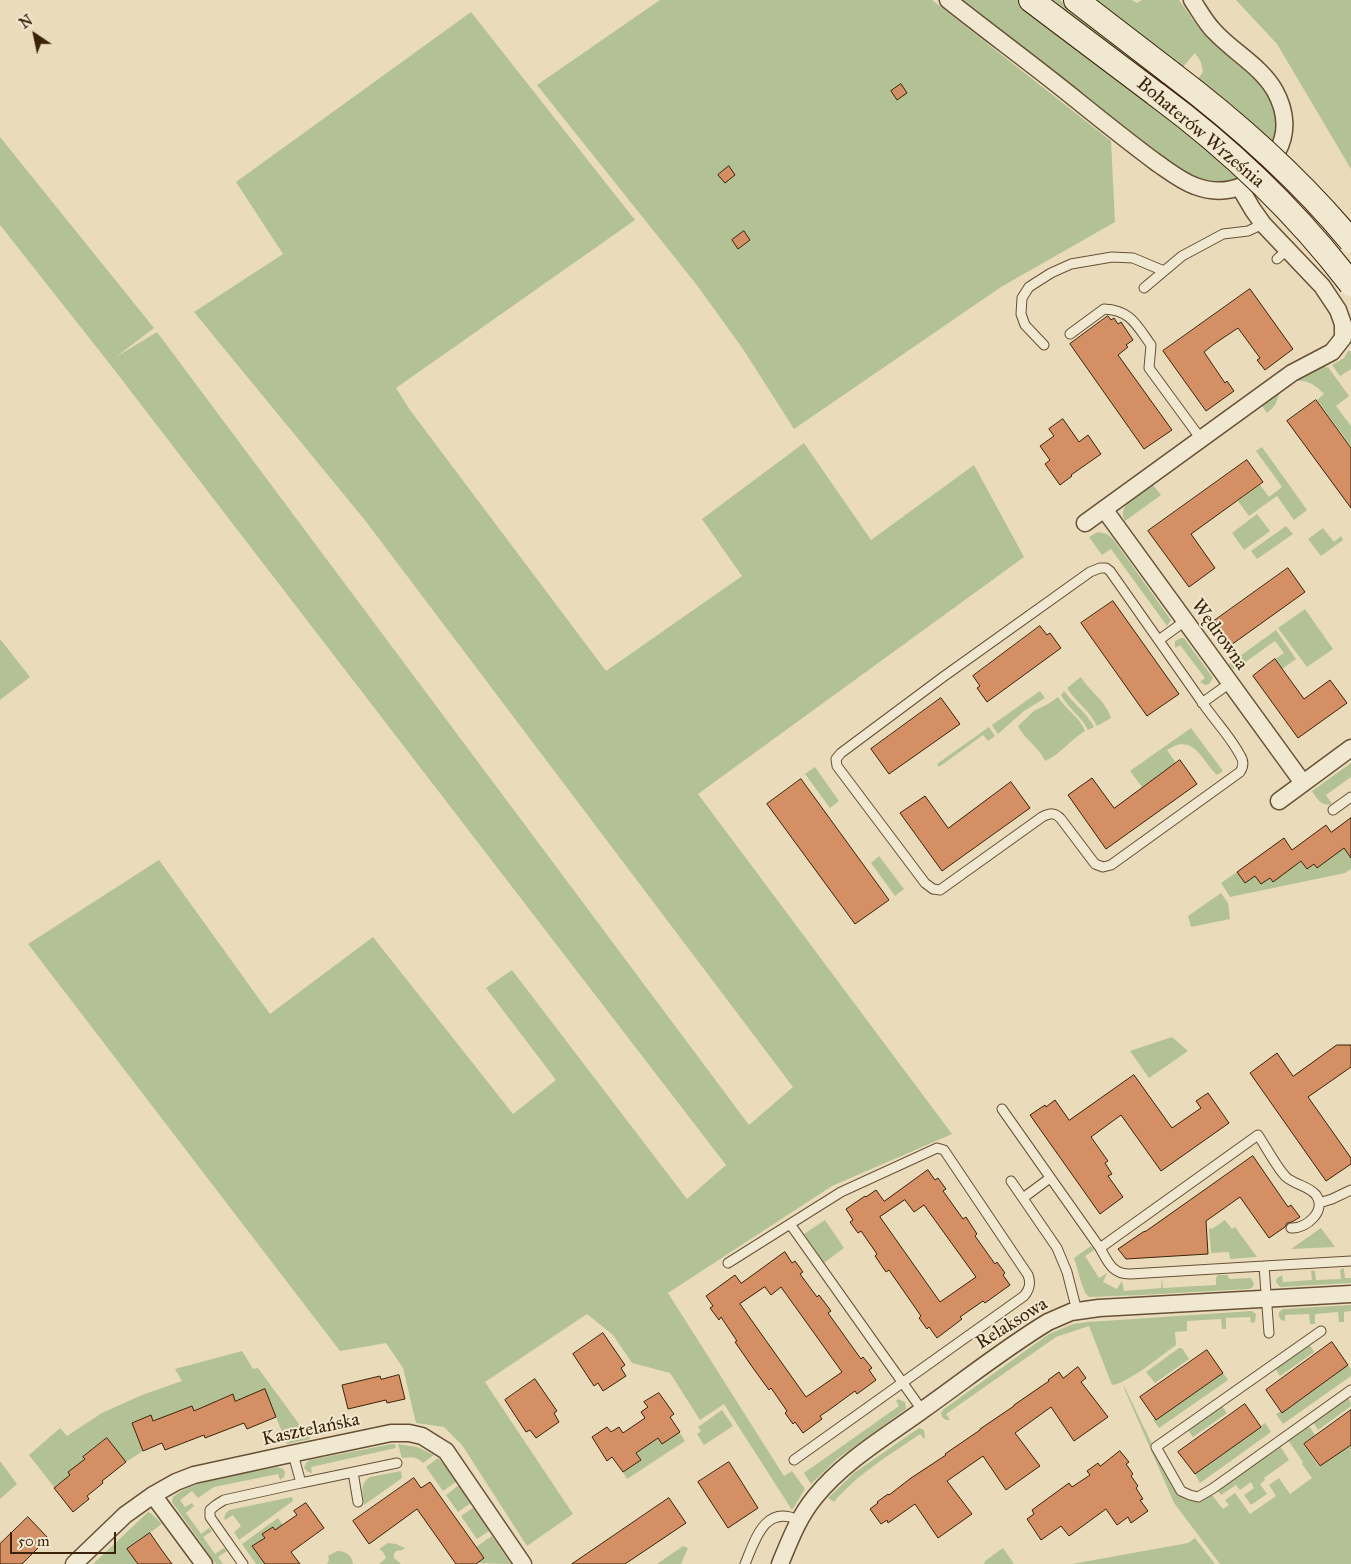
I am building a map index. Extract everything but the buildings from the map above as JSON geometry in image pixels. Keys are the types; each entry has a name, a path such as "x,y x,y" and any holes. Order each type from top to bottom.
{"main road":[{"name":"Bohaterów Września","path":"1031,0 1188,118 1218,143 1254,176 1307,231 1351,284"},
{"name":"Bohaterów Września","path":"1076,0 1217,108 1259,144 1306,191 1351,241"}],"street":[{"path":"948,0 1178,178 1196,186 1213,190 1240,188 1252,182 1273,161 1285,132 1282,106 1276,92 1265,76 1213,31 1192,0"},
{"path":"1085,523 1292,373 1332,352 1347,340 1342,317 1331,297 1322,286 1282,255 1240,188"},
{"name":"Wędrowna","path":"1104,509 1303,783"},
{"path":"1279,801 1351,748"},
{"name":"Relaksowa","path":"780,1564 798,1520 830,1479 922,1410 1041,1326 1064,1315 1099,1308 1351,1294"},
{"name":"Kasztelańska","path":"74,1564 125,1515 153,1495 176,1482 194,1475 293,1454 391,1434 409,1433 422,1436 446,1451 523,1564"},
{"path":"153,1495 204,1564"}],"lane":[{"path":"1144,288 1182,256 1223,234 1248,231 1263,224"},
{"path":"1044,345 1025,326 1021,314 1022,298 1029,288 1051,273 1071,264 1112,257 1133,258 1164,271"},
{"path":"1070,334 1104,309 1118,311 1132,318 1151,345 1149,368 1201,439"},
{"path":"1106,568 1110,571 1159,640 1240,754 1244,764 1240,772 1111,865 1103,867 1095,864 1057,814 1049,814 1042,817 940,890 933,889 925,883 836,763 836,758 841,753 928,688 1095,569 1106,568"},
{"path":"1159,640 1185,621"},
{"path":"1202,703 1230,683"},
{"path":"1333,810 1351,797"},
{"path":"1002,1109 1114,1269 1123,1274 1351,1261"},
{"path":"1100,1248 1258,1135 1285,1176 1311,1190 1317,1196 1319,1203 1312,1220 1298,1229 1291,1228"},
{"path":"728,1263 841,1192 937,1148 944,1150 1030,1280 1030,1286 1024,1296 794,1460"},
{"path":"1023,1198 1050,1178"},
{"path":"1011,1181 1057,1248 1067,1272 1077,1311"},
{"path":"1319,1203 1351,1190"},
{"path":"790,1224 922,1410"},
{"path":"1264,1266 1269,1333"},
{"path":"1321,1331 1156,1447 1181,1491 1190,1496 1198,1496 1212,1489 1351,1390"},
{"path":"293,1454 301,1483"},
{"path":"243,1564 210,1517 210,1510 216,1504 224,1500 397,1463"},
{"path":"353,1472 358,1502"},
{"path":"745,1564 755,1541 768,1521 781,1516 798,1520"}],"green space":[{"path":"660,0 932,0 1111,141 1115,222 1001,287 794,429 743,349 696,284 537,85"},
{"path":"958,0 1019,0 1169,116 1203,72 1201,62 1195,53 1182,68 1089,0 1132,0 1137,3 1142,0 1179,0 1207,37 1254,74 1268,90 1273,101 1275,113 1273,137 1269,148 1254,168 1244,177 1234,182 1211,182 1180,172"},
{"path":"1045,0 1060,0 1175,86 1168,93"},
{"path":"1236,0 1351,0 1351,169 1277,44"},
{"path":"471,12 635,220 396,388 410,410 606,671 742,576 702,519 804,443 871,540 974,465 1024,557 698,794 952,1134 832,1186 668,1293 784,1476 792,1471 805,1489 792,1510 724,1404 700,1420 670,1373 632,1363 613,1335 587,1314 485,1382 573,1514 527,1546 462,1445 444,1427 416,1423 403,1368 386,1343 340,1351 28,944 159,860 270,1014 373,937 513,1114 556,1080 486,988 512,970 687,1199 726,1165 109,363 0,225 0,137 154,328 116,357 157,332 749,1125 793,1087 364,519 194,312 283,254 236,182"},
{"path":"1348,351 1351,351 1351,369 1340,376 1332,365 1344,358"},
{"path":"1324,365 1326,368 1328,367 1349,396 1336,406 1351,426 1351,446 1317,400 1324,394 1320,389 1309,383 1298,381 1287,385 1280,393 1276,404 1267,413 1260,403 1285,385"},
{"path":"1262,447 1307,510 1294,520 1277,496 1249,516 1238,501 1260,485 1269,497 1282,487 1256,451"},
{"path":"1150,481 1161,495 1125,521 1123,510 1136,496 1134,493"},
{"path":"1257,514 1270,531 1244,550 1232,533"},
{"path":"1286,526 1293,534 1257,559 1251,551"},
{"path":"1323,528 1334,542 1341,536 1343,540 1321,556 1308,539"},
{"path":"1098,532 1107,534 1113,539 1171,620 1167,626 1111,549 1102,555 1089,537"},
{"path":"1305,609 1333,649 1307,667 1278,628"},
{"path":"1276,630 1296,659 1282,669 1275,659 1284,653 1275,641 1233,669 1229,664"},
{"path":"1184,638 1213,678 1209,684 1205,685 1200,682 1205,678 1180,645 1175,648 1175,641"},
{"path":"0,639 30,677 0,700"},
{"path":"1081,677 1102,702 1111,718 1097,726 1067,688"},
{"path":"1040,691 1045,698 1024,711 998,734 992,725"},
{"path":"1064,691 1088,717 1094,727 1088,730 1061,695"},
{"path":"1058,697 1080,722 1085,731 1056,755 1045,761 1018,726 1034,711"},
{"path":"989,727 995,736 988,741 983,735 939,767 937,764"},
{"path":"1191,728 1223,771 1217,775 1196,750 1184,744 1176,745 1167,750 1176,763 1142,787 1130,771"},
{"path":"1351,763 1351,777 1326,795 1332,804 1328,805 1320,802 1312,791"},
{"path":"815,767 839,801 830,808 805,774"},
{"path":"1342,845 1347,852 1351,849 1351,869 1345,873 1230,897 1221,883 1237,872 1245,883 1255,876 1299,858 1307,869 1314,864 1317,868 1333,856"},
{"path":"879,856 904,889 895,896 871,863"},
{"path":"1221,893 1228,903 1230,919 1191,927 1188,916"},
{"path":"1172,1037 1188,1051 1149,1078 1130,1051"},
{"path":"825,1220 844,1248 824,1263 804,1234"},
{"path":"1225,1220 1232,1229 1235,1227 1257,1257 1230,1259 1229,1252 1211,1253 1209,1229"},
{"path":"1321,1228 1335,1247 1291,1249"},
{"path":"1091,1246 1094,1250 1085,1256 1099,1278 1107,1273 1103,1282 1117,1289 1122,1281 1124,1291 1161,1288 1162,1278 1163,1288 1216,1285 1218,1275 1228,1275 1229,1279 1251,1278 1254,1284 1249,1289 1089,1297 1082,1285 1074,1258"},
{"path":"1343,1268 1345,1278 1351,1278 1351,1283 1280,1287 1276,1282 1277,1278 1282,1275 1283,1282 1312,1280 1311,1271 1314,1270 1316,1280 1341,1279 1340,1270"},
{"path":"1351,1305 1351,1311 1344,1312 1344,1322 1339,1322 1338,1312 1315,1314 1315,1324 1310,1324 1309,1314 1285,1315 1285,1321 1279,1315 1279,1312 1283,1309"},
{"path":"1252,1311 1256,1314 1255,1322 1251,1323 1250,1317 1226,1318 1226,1329 1222,1329 1221,1319 1187,1321 1187,1331 1175,1332 1176,1345 1135,1375 1112,1385 1089,1326 1056,1337 946,1414 950,1420 942,1417 941,1413 944,1409 1049,1334 1073,1324"},
{"path":"1309,1344 1314,1352 1280,1376 1275,1368"},
{"path":"1179,1348 1182,1348 1189,1359 1155,1383 1146,1372"},
{"path":"242,1351 253,1369 258,1368 310,1439 287,1444 265,1390 235,1401 232,1394 194,1411 192,1406 173,1413 154,1423 150,1415 132,1423 143,1451 126,1462 107,1438 83,1457 85,1459 70,1475 54,1487 29,1455 60,1428 67,1436 102,1413 142,1395 182,1381 175,1369"},
{"path":"1348,1365 1351,1369 1351,1376 1283,1424 1276,1414 1281,1411 1282,1413"},
{"path":"1223,1373 1228,1380 1159,1428 1153,1420 1156,1420"},
{"path":"1124,1386 1176,1491 1192,1501 1212,1495 1223,1509 1229,1505 1225,1500 1235,1493 1250,1514 1276,1496 1269,1485 1279,1478 1290,1494 1312,1478 1288,1440 1309,1426 1315,1435 1303,1444 1319,1467 1351,1445 1351,1564 1220,1564 1174,1503"},
{"path":"1348,1398 1351,1406 1318,1430 1313,1422"},
{"path":"898,1399 905,1402 906,1409 837,1459 811,1484 804,1473 899,1406 896,1401"},
{"path":"1222,1406 1227,1413 1193,1437 1188,1430"},
{"path":"722,1410 733,1426 704,1445 697,1434 701,1431 698,1427"},
{"path":"1265,1423 1271,1432 1200,1483 1195,1474"},
{"path":"919,1428 924,1430 924,1439 920,1434 886,1457 863,1474 834,1502 828,1498 854,1473"},
{"path":"679,1432 685,1441 627,1479 623,1472 640,1460 636,1453 658,1438"},
{"path":"395,1444 396,1448 311,1467 312,1473 304,1468 310,1460"},
{"path":"398,1444 417,1447 434,1455 423,1463 416,1458 402,1458"},
{"path":"1280,1446 1289,1460 1264,1478 1265,1480 1260,1484 1267,1494 1251,1505 1244,1495 1254,1488 1251,1482 1240,1490 1236,1485 1221,1495 1218,1491"},
{"path":"438,1458 457,1481 443,1491 426,1467"},
{"path":"0,1461 17,1484 0,1499"},
{"path":"277,1467 285,1472 284,1477 280,1480 278,1474 214,1487 198,1498 192,1491 180,1500 185,1507 192,1503 194,1506 186,1513 201,1534 209,1528 212,1531 203,1537 215,1554 224,1548 227,1551 218,1557 223,1564 216,1564 172,1502 173,1497 182,1491 207,1481"},
{"path":"401,1471 402,1478 364,1505 362,1489 364,1483 370,1477"},
{"path":"459,1485 471,1503 458,1512 446,1495"},
{"path":"292,1497 293,1501 239,1540 234,1532 241,1526 233,1515 225,1520 224,1518 229,1510"},
{"path":"474,1507 489,1531 477,1539 461,1516"},
{"path":"148,1512 162,1524 127,1549 138,1564 93,1564"},
{"path":"278,1518 283,1525 275,1530 273,1527 263,1534 265,1538 253,1546 265,1564 256,1564 242,1544"},
{"path":"492,1536 511,1564 477,1563 484,1558 476,1547"},
{"path":"1195,1538 1215,1564 1072,1564 1188,1543"},
{"path":"388,1543 405,1548 396,1551 394,1554 394,1558 401,1564 379,1564 386,1558 379,1549"},
{"path":"683,1546 688,1548 681,1564 657,1564"},
{"path":"1003,1548 1014,1564 984,1564 985,1561"},
{"path":"337,1551 348,1554 353,1564 327,1564 328,1556"}]}
